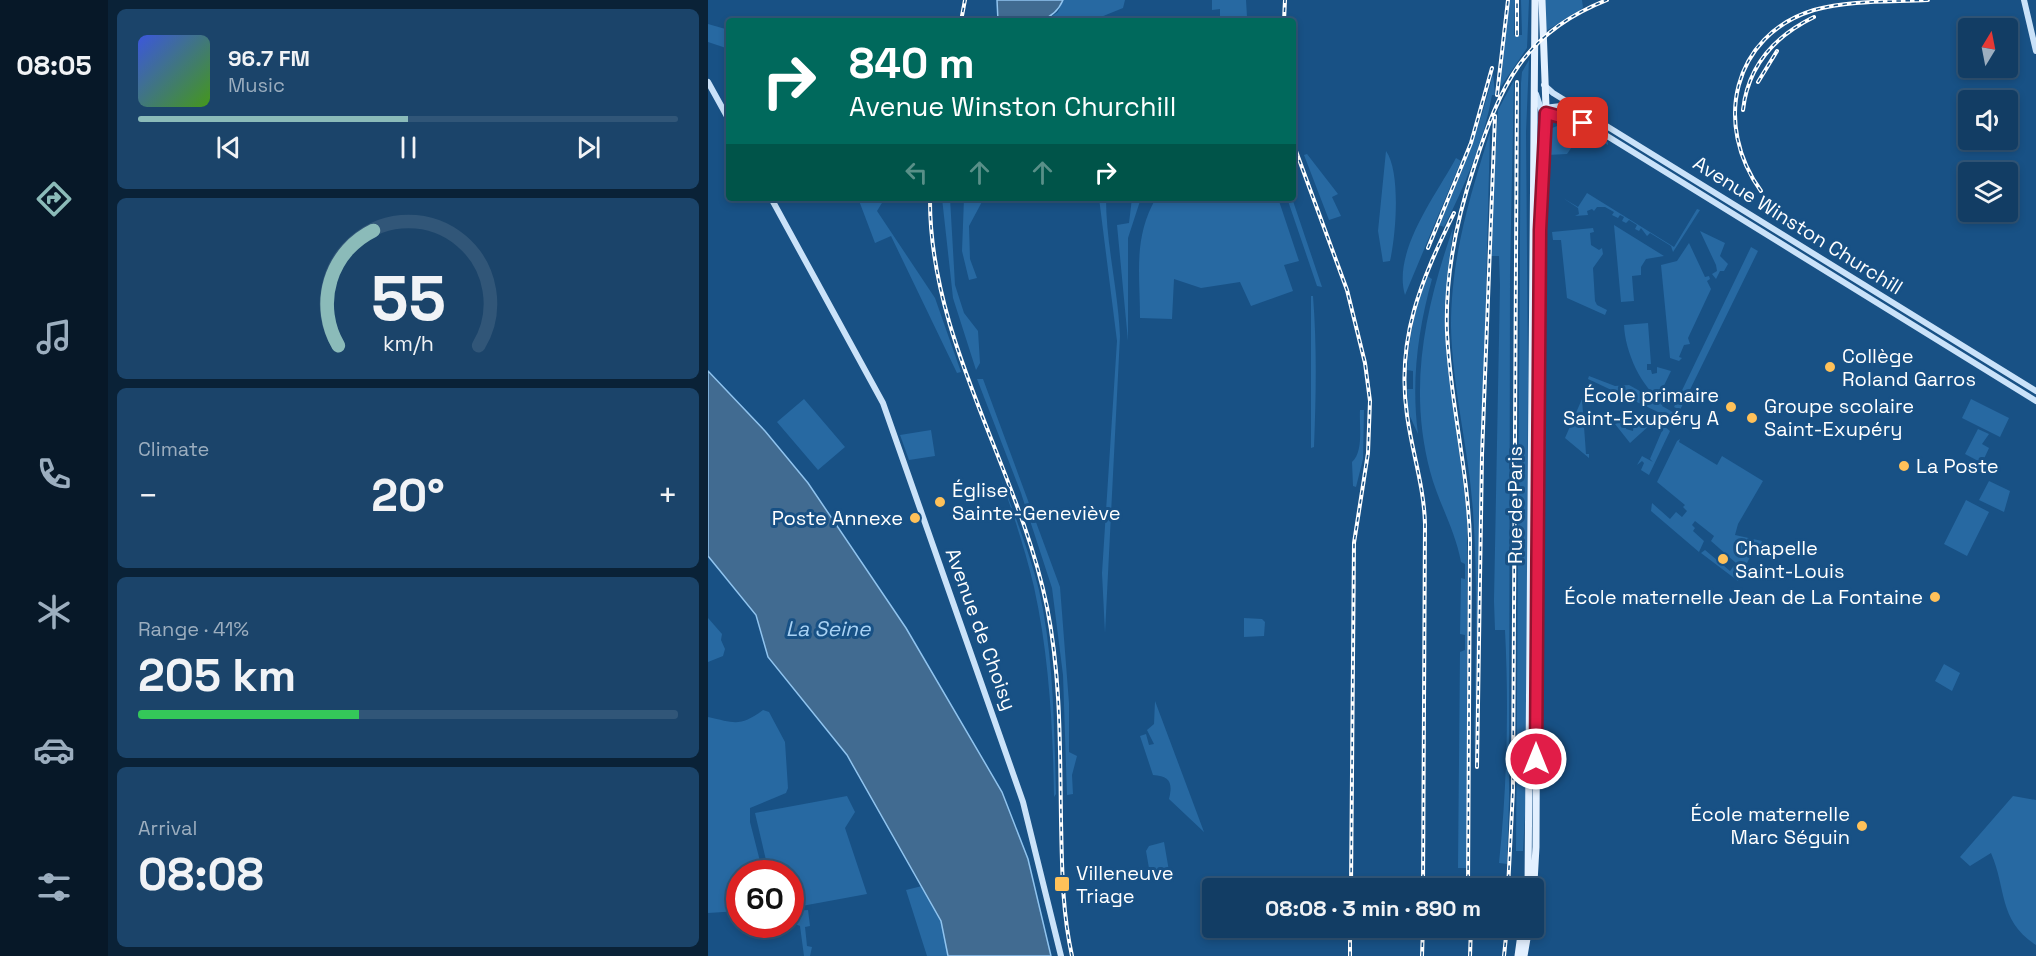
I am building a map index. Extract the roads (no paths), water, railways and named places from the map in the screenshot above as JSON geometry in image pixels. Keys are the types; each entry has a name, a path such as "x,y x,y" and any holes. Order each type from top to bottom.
{"main road":[{"name":"Rue de Paris","path":"1528,878 1535,0"},
{"name":"Rue de Paris","path":"1534,878 1540,230 1545,113 1542,0"},
{"path":"2024,0 2036,51"},
{"path":"708,82 726,115"},
{"name":"Avenue Winston Churchill","path":"1544,84 1549,91 2036,391"},
{"path":"1536,93 1545,113"},
{"path":"1534,122 1545,113 1566,107 1607,127"},
{"name":"Avenue Winston Churchill","path":"1545,113 1575,120 1599,130 2036,401"},
{"name":"Avenue de Choisy","path":"773,201 883,403 1023,802 1061,956"},
{"path":"1518,956 1520,938"},
{"path":"1524,956 1527,938"}],"water":[{"path":"997,0 1063,0 1058,9 1046,18 998,18"},
{"name":"La Seine","path":"708,371 765,431 808,483 906,628 1002,792 1028,859 1051,956 948,956 941,921 847,755 768,657 756,615 708,556"}],"railway":[{"path":"962,18 965,0"},
{"path":"1284,18 1285,0"},
{"path":"1497,95 1508,0"},
{"path":"1517,0 1517,35"},
{"path":"1468,878 1470,540 1469,514 1447,332 1448,289 1453,248 1468,187 1484,138 1505,87 1535,46 1554,29 1578,13 1607,0"},
{"path":"1761,191 1746,165 1738,138 1735,111 1739,85 1749,61 1764,40 1786,22 1814,10 1856,3 1928,0"},
{"path":"1743,110 1751,79 1766,54 1787,33 1814,17"},
{"path":"1758,82 1777,51"},
{"path":"1428,248 1471,143 1492,68"},
{"path":"1509,878 1513,790 1517,82"},
{"path":"1477,767 1482,455 1495,116"},
{"path":"1296,151 1347,290 1365,363 1370,401 1368,453 1354,543 1351,878"},
{"path":"930,201 934,251 944,303 959,354 1017,505 1034,556 1052,633 1060,740 1063,888 1072,956"},
{"path":"1423,878 1425,524 1407,415 1405,361 1408,335 1422,286 1454,213"},
{"path":"1350,938 1350,956"},
{"path":"1422,956 1423,938"},
{"path":"1470,956 1471,938"},
{"path":"1504,956 1506,938"}],"place":[{"name":"Collège Roland Garros","path":"1830,367"},
{"name":"École primaire Saint-Exupéry A","path":"1731,407"},
{"name":"Groupe scolaire Saint-Exupéry","path":"1752,418"},
{"name":"La Poste","path":"1904,466"},
{"name":"Église Sainte-Geneviève","path":"940,502"},
{"name":"Poste Annexe","path":"915,518"},
{"name":"Chapelle Saint-Louis","path":"1723,559"},
{"name":"École maternelle Jean de La Fontaine","path":"1935,597"},
{"name":"École maternelle Marc Séguin","path":"1862,826"},
{"name":"Villeneuve Triage","path":"1062,884"}]}
